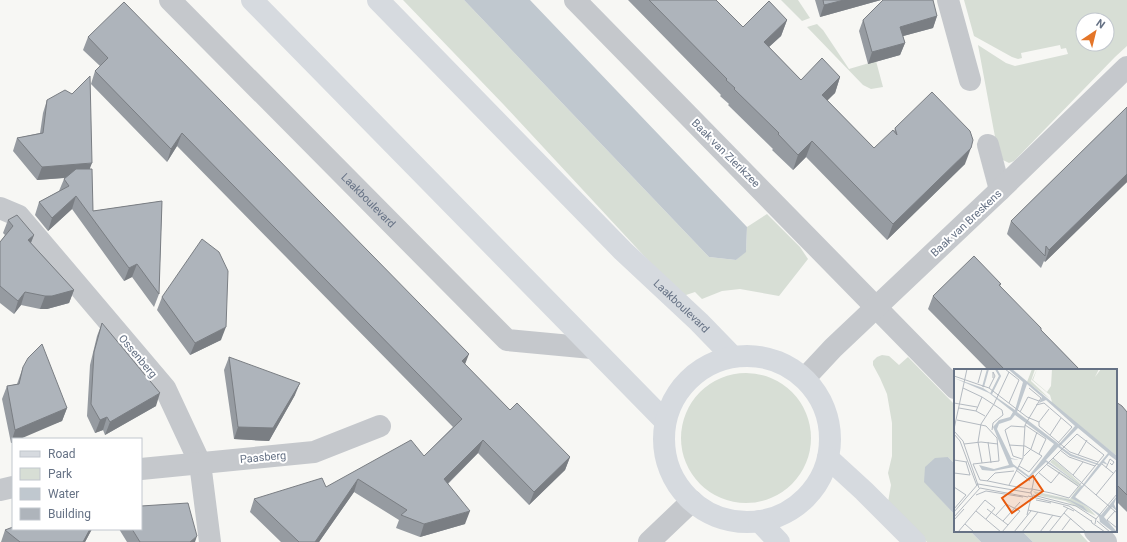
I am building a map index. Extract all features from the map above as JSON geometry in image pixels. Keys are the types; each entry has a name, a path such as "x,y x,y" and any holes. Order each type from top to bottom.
{"main road":[{"path":"252,0 664,422"},
{"name":"Laakboulevard","path":"378,0 623,251 699,322 732,356"},
{"path":"758,355 784,363 805,378 822,402 830,429 828,458 821,478 808,496 794,508 777,517 759,521 741,522 723,519 706,512 692,501 677,485 667,465 663,443 664,422 671,402 682,386 696,372 713,362 732,356 758,355"},
{"path":"828,458 864,491 914,542"},
{"path":"759,521 779,542"}],"street":[{"name":"Laakboulevard","path":"170,0 507,340 592,348"},
{"name":"Baak van Zierikzee","path":"575,0 954,387"},
{"path":"948,0 970,80"},
{"name":"Baak van Breskens","path":"805,378 833,348 1127,67"},
{"path":"988,145 1000,190"},
{"name":"Ossenberg","path":"0,208 19,216 165,388 200,462 210,542"},
{"name":"Paasberg","path":"142,469 314,452 380,426"},
{"path":"0,490 12,487"},
{"path":"649,542 692,501"},
{"path":"1096,532 1106,542"}],"green space":[{"path":"403,0 464,0 709,257 736,260 746,251 747,227 767,214 800,247 808,259 779,296 740,289 722,291 702,299 695,292 683,296 504,105"},
{"path":"781,0 798,0 810,18 802,21"},
{"path":"964,0 1127,0 1127,46 1014,161 1009,163 1001,159 998,153 978,45 1006,63 1015,66 1068,54 1066,48 1061,49 1060,45 1021,53 1022,58 1018,59 974,36"},
{"path":"817,24 823,30 849,69 876,61 883,87 871,89 863,85 807,27"},
{"path":"882,355 889,356 899,365 908,357 954,404 954,463 948,457 924,481 954,514 954,532 971,532 981,542 927,542 888,502 891,485 888,473 892,456 892,423 887,394 873,365 873,361"},
{"path":"752,373 765,375 777,380 797,397 804,407 809,419 811,438 809,457 804,469 787,489 777,496 765,501 740,503 727,501 715,496 695,479 688,469 683,457 681,432 683,419 688,407 705,387 715,380 727,375"},
{"path":"1023,532 1079,532 1088,542 1033,542"}],"water":[{"path":"464,0 530,0 747,227 746,252 736,260 709,257"},
{"path":"948,457 954,463 954,514 924,482 925,467 935,458"},
{"path":"971,532 1023,532 1033,542 981,542"}],"building":[{"path":"649,0 716,0 743,27 769,1 787,20 764,42 801,80 822,58 840,77 822,95 874,148 893,130 897,135 895,128 932,92 970,131 973,140 971,148 893,224 812,141 798,155 778,134 779,133 734,89 735,88 726,80 727,79"},
{"path":"823,0 844,0 824,5"},
{"path":"883,0 933,0 937,16 900,27 905,43 872,52 863,20"},
{"path":"124,2 469,354 462,361 510,410 517,403 570,457 534,492 483,440 444,479 470,511 424,524 401,515 407,510 358,479 315,542 299,542 254,499 322,478 326,487 411,440 424,456 462,419 182,133 171,149 95,71 108,58 88,37"},
{"path":"90,76 92,163 42,167 17,138 43,133 47,100 65,90 72,94"},
{"path":"1127,107 1127,174 1049,250 1046,246 1045,256 1011,221"},
{"path":"76,169 92,169 93,211 162,201 159,294 137,264 129,268 76,196 52,218 39,202 69,186 64,179"},
{"path":"17,215 34,235 28,240 74,290 52,296 25,292 18,301 0,286 0,242 13,226 8,220"},
{"path":"202,239 219,252 228,271 226,327 195,343 162,297"},
{"path":"974,256 1001,284 999,285 1079,369 1004,369 933,296"},
{"path":"102,323 160,393 110,422 107,417 100,420 91,404 94,352"},
{"path":"42,344 67,408 15,430 7,386 19,384 23,367 28,358"},
{"path":"229,357 300,383 273,428 238,427"},
{"path":"1117,403 1127,412 1127,495 1117,485"},
{"path":"188,503 197,536 190,542 140,542 133,530 142,530 142,506"},
{"path":"12,527 12,530 89,530 83,542 20,542 5,530"}]}
